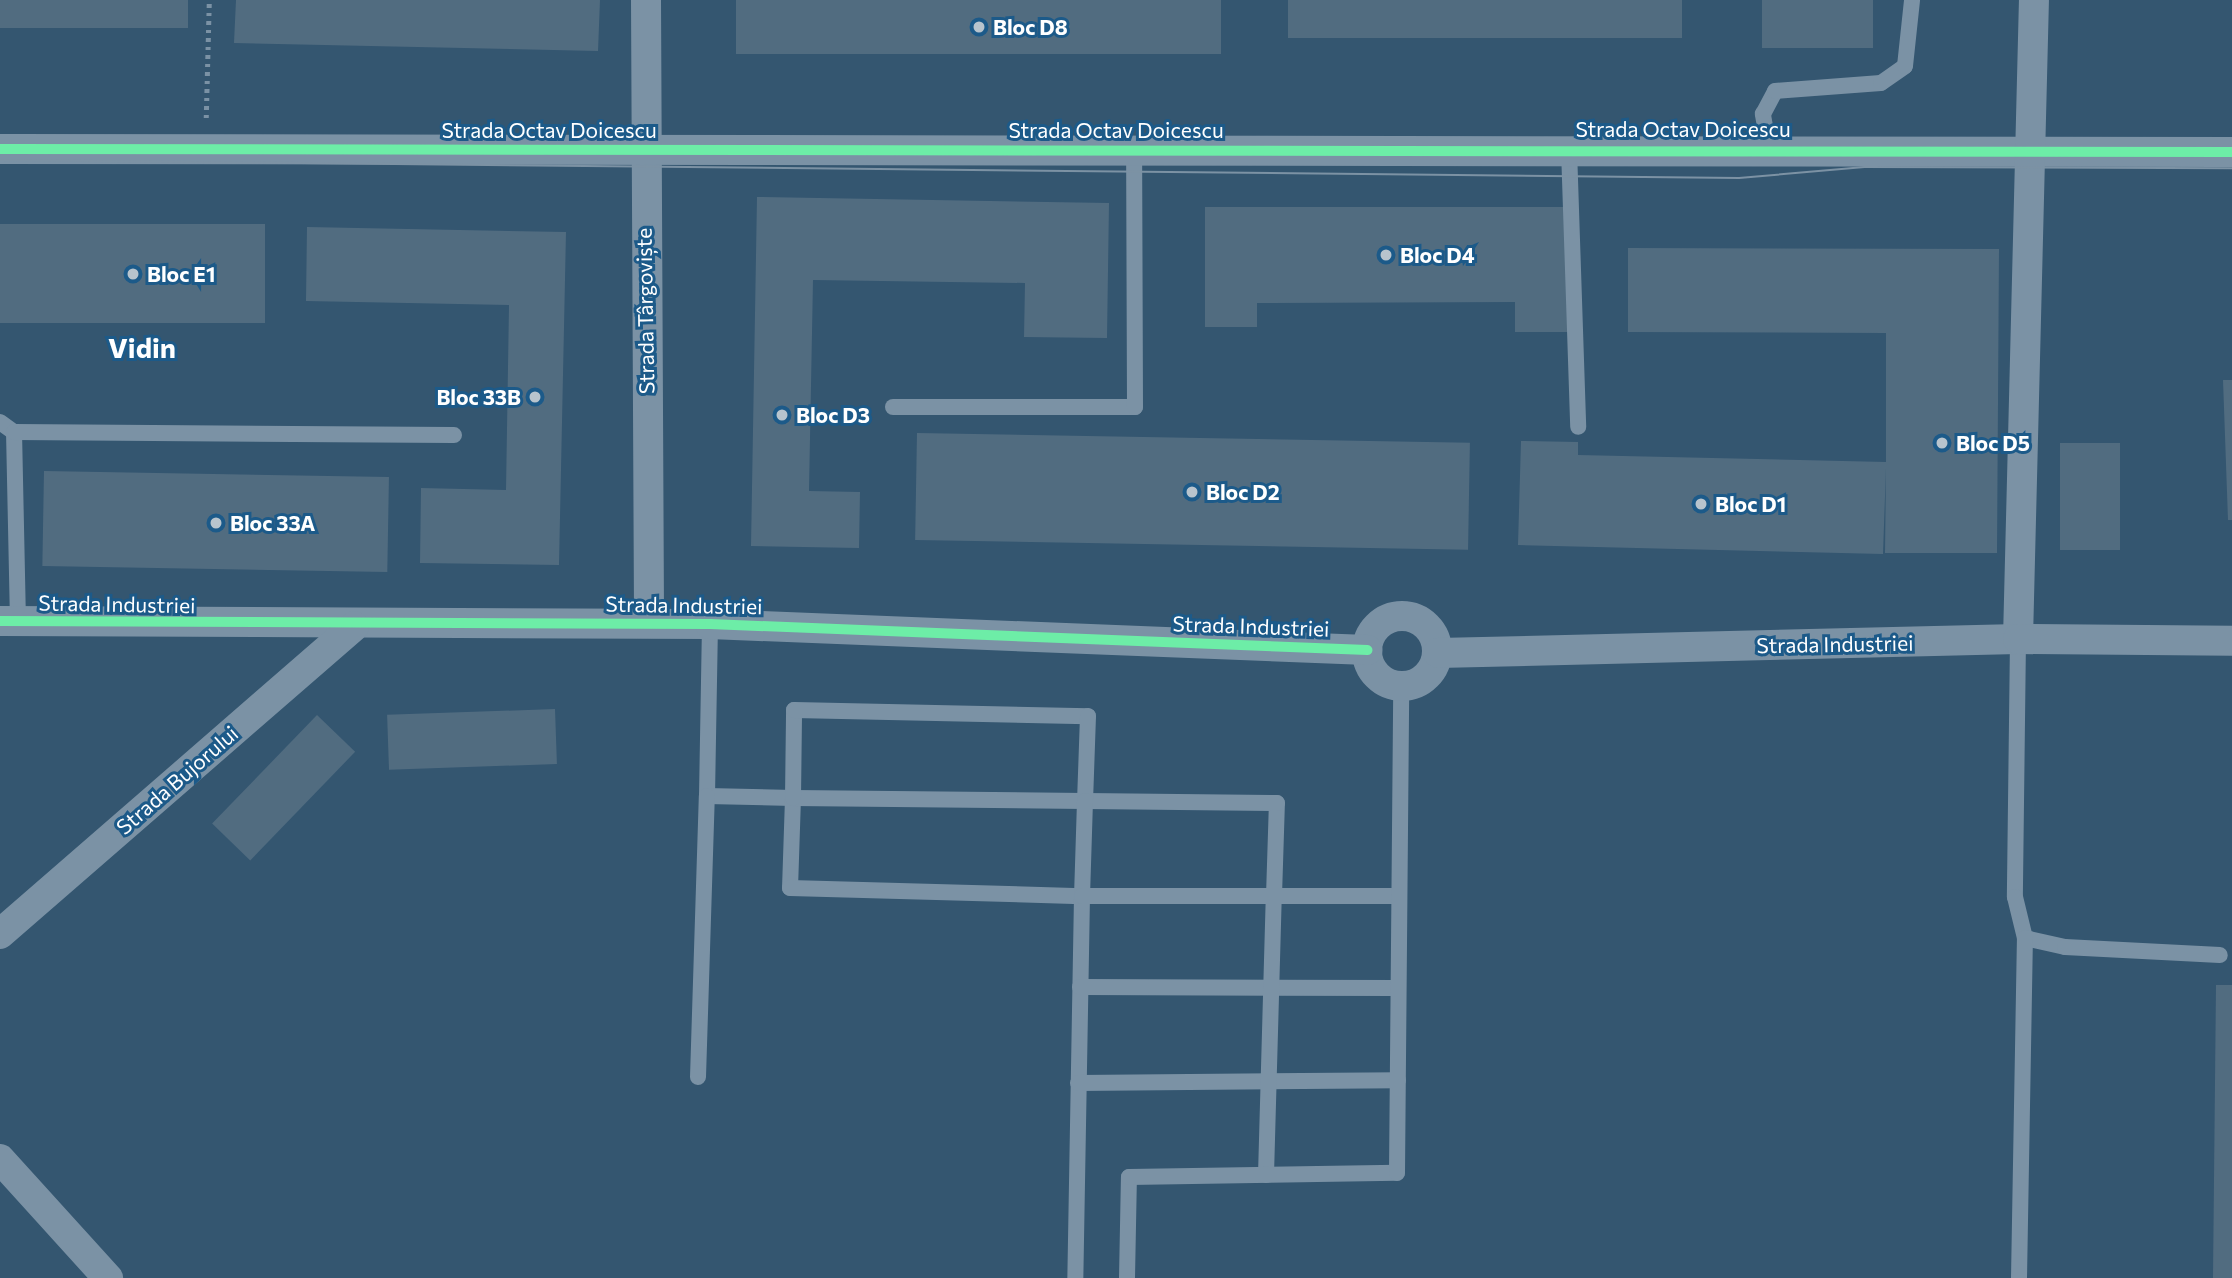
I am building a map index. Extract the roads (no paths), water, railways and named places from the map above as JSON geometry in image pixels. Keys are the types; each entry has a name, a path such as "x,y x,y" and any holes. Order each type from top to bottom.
{"street":[{"name":"Strada Târgoviște","path":"646,0 644,149 649,623"},
{"path":"2018,639 2034,0"},
{"name":"Strada Octav Doicescu","path":"0,149 2031,149 2232,152"},
{"path":"1404,616 1429,628 1438,653 1426,678 1401,687 1376,675 1367,650 1379,625 1404,616"},
{"name":"Strada Industriei","path":"9,622 354,626 710,624 1367,650"},
{"name":"Strada Bujorului","path":"0,934 354,626"},
{"name":"Strada Industriei","path":"1438,653 2018,639 2232,641"},
{"path":"0,1159 108,1278"}],"lane":[{"path":"1769,149 1763,114 1775,91 1881,83 1905,66 1912,0"},
{"path":"892,407 1135,407 1134,149"},
{"path":"1569,149 1578,427"},
{"path":"0,422 14,432 454,435"},
{"path":"9,622 14,432"},
{"path":"698,1077 710,624"},
{"path":"2018,639 2015,897 2025,938 2019,1278"},
{"path":"1127,1278 1129,1177 1397,1173 1401,687"},
{"path":"1075,1278 1082,896 1088,716 794,710 790,888 1082,896 1399,895"},
{"path":"707,796 1277,803 1266,1175"},
{"path":"2025,938 2065,947 2220,955"},
{"path":"1080,986 1398,988"},
{"path":"1078,1083 1398,1080"}],"tram line":[{"path":"0,160 1739,178 1865,167 2232,168"}],"place":[{"name":"Bloc D8","path":"979,27"},
{"name":"Bloc D4","path":"1386,255"},
{"name":"Bloc E1","path":"133,274"},
{"name":"Bloc 33B","path":"535,397"},
{"name":"Bloc D3","path":"782,415"},
{"name":"Bloc D5","path":"1942,443"},
{"name":"Bloc D2","path":"1192,492"},
{"name":"Bloc D1","path":"1701,504"},
{"name":"Bloc 33A","path":"216,523"}],"district":[{"name":"Vidin","path":"142,347"}]}
